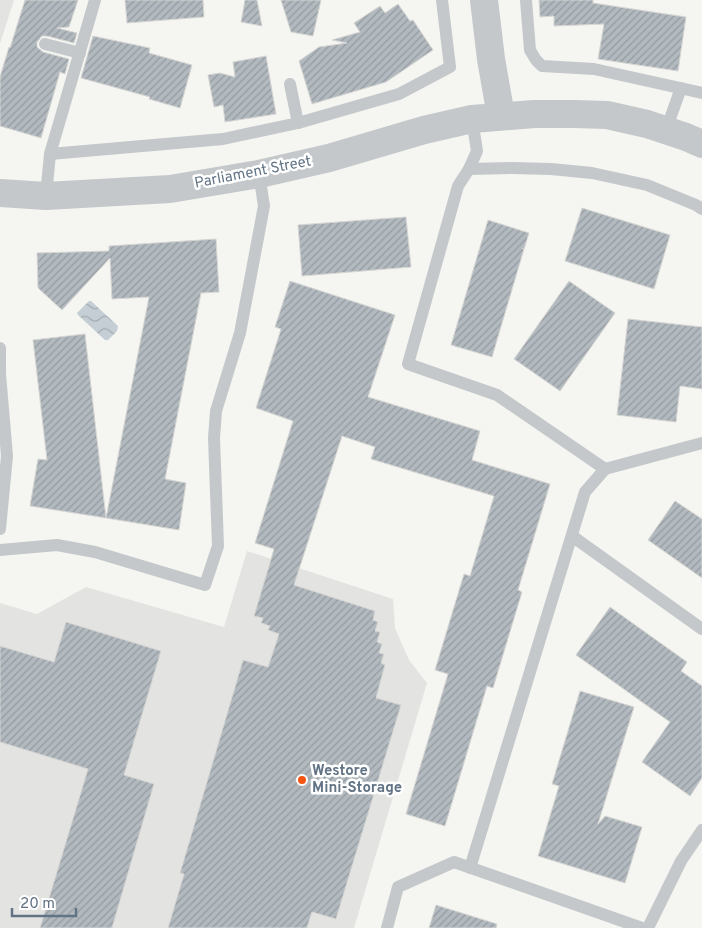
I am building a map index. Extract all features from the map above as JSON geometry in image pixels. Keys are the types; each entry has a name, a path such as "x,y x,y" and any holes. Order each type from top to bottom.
{"street":[{"path":"484,0 491,59 501,116"},
{"name":"Parliament Street","path":"0,193 46,196 170,189 259,174 329,158 424,130 472,119 501,116 534,114 608,115 647,124 702,144"}],"lane":[{"path":"46,196 50,154 95,0"},
{"path":"50,154 223,139 298,123 399,94 450,68 442,0"},
{"path":"526,0 530,50 542,66 594,69 702,93"},
{"path":"45,44 80,53"},
{"path":"290,84 298,123"},
{"path":"666,130 681,88"},
{"path":"472,119 477,151 469,169 458,186 408,364 497,395 605,469"},
{"path":"469,169 551,169 592,173 647,185 702,209"},
{"path":"0,550 57,545 95,552 206,585 218,546 214,438 216,411 240,333 264,206 259,174"},
{"path":"0,348 0,374 7,456 0,529"},
{"path":"470,868 585,492 605,469 702,443"},
{"path":"572,536 702,629"},
{"path":"648,928 681,860 702,830"},
{"path":"387,928 398,887 454,862 642,928"}],"shaded area":[{"path":"0,0 14,0 0,44"},
{"path":"247,551 393,599 395,628 409,660 427,683 354,928 0,928 0,603 37,614 86,587 224,627"}],"water":[{"path":"89,301 118,326 117,331 108,340 105,340 77,313"}],"building":[{"path":"25,0 78,0 69,27 57,28 77,33 74,43 47,36 42,36 37,42 37,47 43,52 69,59 65,74 60,72 41,138 0,126 0,77"},
{"path":"125,0 203,0 204,17 127,23"},
{"path":"245,0 257,0 262,26 241,22"},
{"path":"281,0 321,0 313,36 291,32"},
{"path":"539,0 593,0 593,3 686,17 678,71 598,59 604,24 554,26 554,16 540,17"},
{"path":"398,4 410,21 413,20 433,50 386,82 312,104 299,61 319,47 347,43 332,40 360,32 354,23 380,6 385,13"},
{"path":"93,36 150,48 149,53 192,65 180,108 149,99 150,97 81,78"},
{"path":"266,56 276,114 225,122 223,105 214,107 208,75 220,73 235,77 233,62"},
{"path":"582,208 670,235 654,289 565,261"},
{"path":"406,217 411,267 302,276 298,225"},
{"path":"488,220 529,233 492,357 451,345"},
{"path":"216,239 219,292 201,293 165,479 186,483 179,530 106,518 149,297 112,299 110,258 62,310 38,288 37,253 109,251 109,246"},
{"path":"290,281 395,315 368,397 480,431 472,460 550,484 518,590 522,592 493,688 487,686 445,826 406,814 448,674 435,670 464,574 470,576 494,496 371,459 375,447 342,436 294,585 375,611 373,620 378,622 375,631 380,632 377,642 382,644 379,653 384,654 381,663 385,665 376,698 401,705 336,919 312,912 307,928 168,928 184,874 180,873 243,660 268,667 279,634 268,630 270,626 261,623 263,618 254,616 274,549 255,543 293,421 256,408 281,329 275,327"},
{"path":"569,281 615,313 560,391 514,359"},
{"path":"628,319 702,327 702,389 680,386 676,422 617,415"},
{"path":"85,334 106,518 30,506 38,459 47,460 33,340"},
{"path":"675,501 702,519 702,578 648,540"},
{"path":"610,607 687,662 681,671 702,686 702,778 690,796 642,762 670,722 576,655"},
{"path":"66,622 161,651 124,775 154,784 112,928 40,928 88,769 0,742 0,646 54,662"},
{"path":"580,691 634,707 598,824 605,816 642,827 625,883 538,856 559,786 552,784"},
{"path":"436,905 497,924 496,928 429,928"}],"place":[{"name":"Westore Mini-Storage","path":"302,780"}]}
